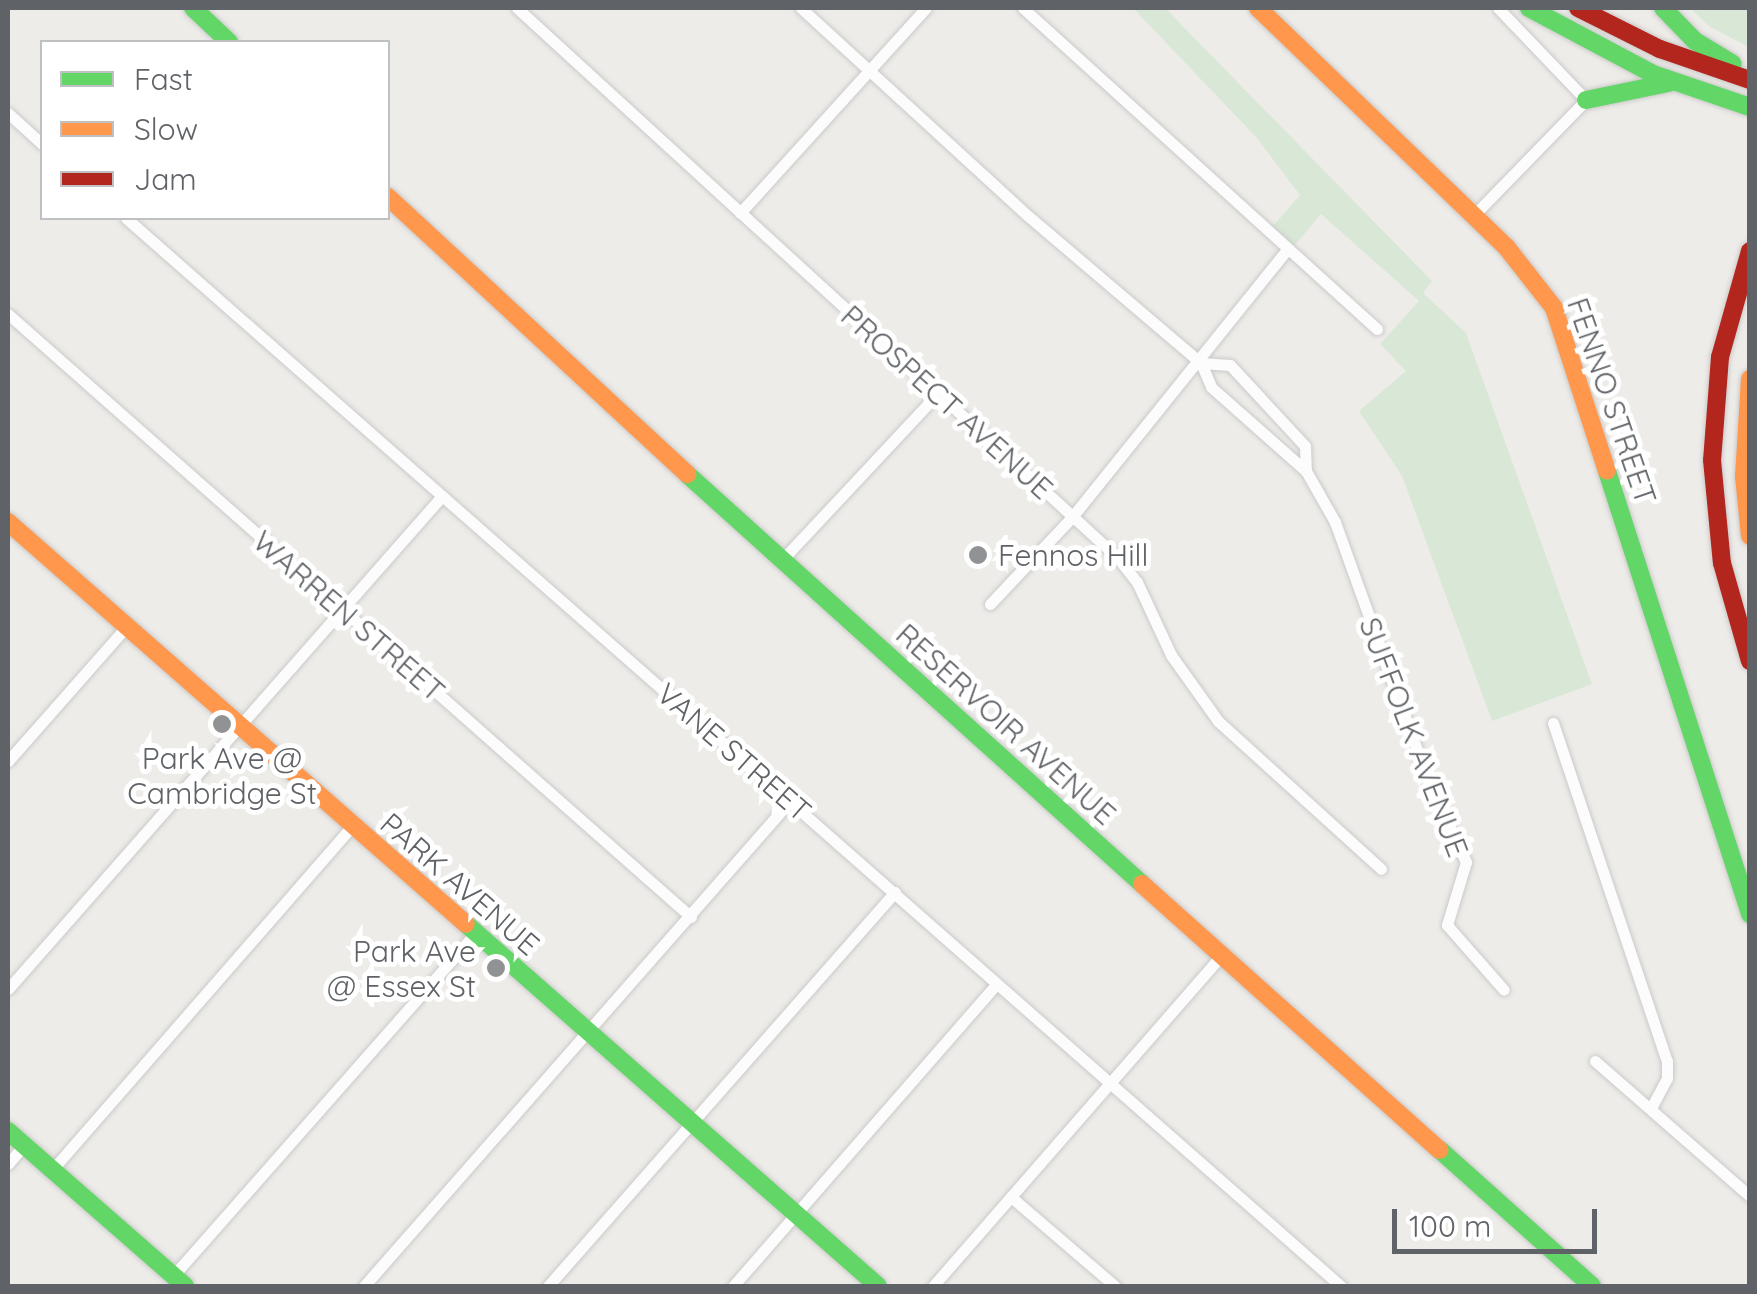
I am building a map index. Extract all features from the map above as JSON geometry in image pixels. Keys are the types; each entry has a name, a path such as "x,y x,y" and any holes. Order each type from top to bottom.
{"main road":[{"path":"193,8 227,40"},
{"name":"FENNO STREET","path":"1258,8 1474,215 1536,281 1564,330 1750,914"},
{"path":"1529,8 1677,84 1750,106"},
{"path":"1578,8 1660,49 1750,80"},
{"path":"1664,8 1695,41 1750,72"},
{"path":"1586,100 1640,84 1677,84"},
{"name":"RESERVOIR AVENUE","path":"390,199 782,561 1592,1286"},
{"path":"1750,251 1720,357 1712,460 1722,563 1750,662"},
{"path":"1750,379 1744,476 1750,536"},
{"name":"PARK AVENUE","path":"9,527 878,1286"},
{"path":"8,1130 179,1281"}],"street":[{"name":"PROSPECT AVENUE","path":"517,8 1072,516 1137,582 1171,656 1218,721 1381,869"},
{"name":"SUFFOLK AVENUE","path":"801,8 1201,362 1210,387 1306,471 1335,522 1427,778 1466,862 1446,926 1504,990"},
{"path":"740,213 926,8"},
{"path":"1022,8 1378,329"},
{"path":"1474,215 1586,100 1498,8"},
{"path":"8,113 40,142"},
{"name":"VANE STREET","path":"128,220 1341,1286"},
{"path":"990,604 1072,516 1201,362 1286,250"},
{"name":"WARREN STREET","path":"8,314 691,917"},
{"name":"SUFFOLK AVENUE","path":"1201,362 1230,364 1270,404 1305,446 1306,471"},
{"path":"782,561 938,394"},
{"path":"8,989 442,496"},
{"path":"8,761 126,627"},
{"path":"1553,722 1666,1055 1668,1078 1652,1108"},
{"path":"364,1286 790,802"},
{"path":"52,1170 352,826"},
{"path":"548,1286 895,892"},
{"path":"179,1281 474,934"},
{"path":"933,1286 1220,957"},
{"path":"732,1286 996,984"},
{"path":"1595,1061 1750,1196"},
{"path":"8,1164 24,1145"},
{"path":"1011,1197 1115,1286"}],"green space":[{"path":"1133,8 1165,8 1432,281 1423,293 1466,333 1592,684 1492,721 1402,476 1359,411 1406,371 1380,344 1419,301 1321,214 1294,246 1273,226 1300,195 1256,137"},
{"path":"1690,8 1749,8 1749,47 1710,27"}],"traffic: fast":[{"path":"193,8 227,40"},
{"path":"1529,8 1653,74 1750,107"},
{"path":"1663,8 1695,41 1733,64"},
{"path":"1586,100 1668,83"},
{"path":"1607,471 1750,914"},
{"path":"687,474 1142,884"},
{"path":"466,924 878,1286"},
{"path":"8,1131 185,1286"},
{"path":"1440,1150 1592,1286"}],"traffic: slow":[{"path":"1258,8 1507,248 1554,308 1607,471"},
{"path":"390,199 687,474"},
{"path":"1750,379 1744,476 1750,536"},
{"path":"8,522 466,924"},
{"path":"1142,884 1440,1150"}],"traffic: jam":[{"path":"1578,8 1660,49 1750,80"},
{"path":"1750,251 1720,357 1712,460 1722,563 1750,661"}],"place":[{"name":"Fennos Hill","path":"978,555"},
{"name":"Park Ave @ Cambridge St","path":"222,724"},
{"name":"Park Ave @ Essex St","path":"496,968"}]}
